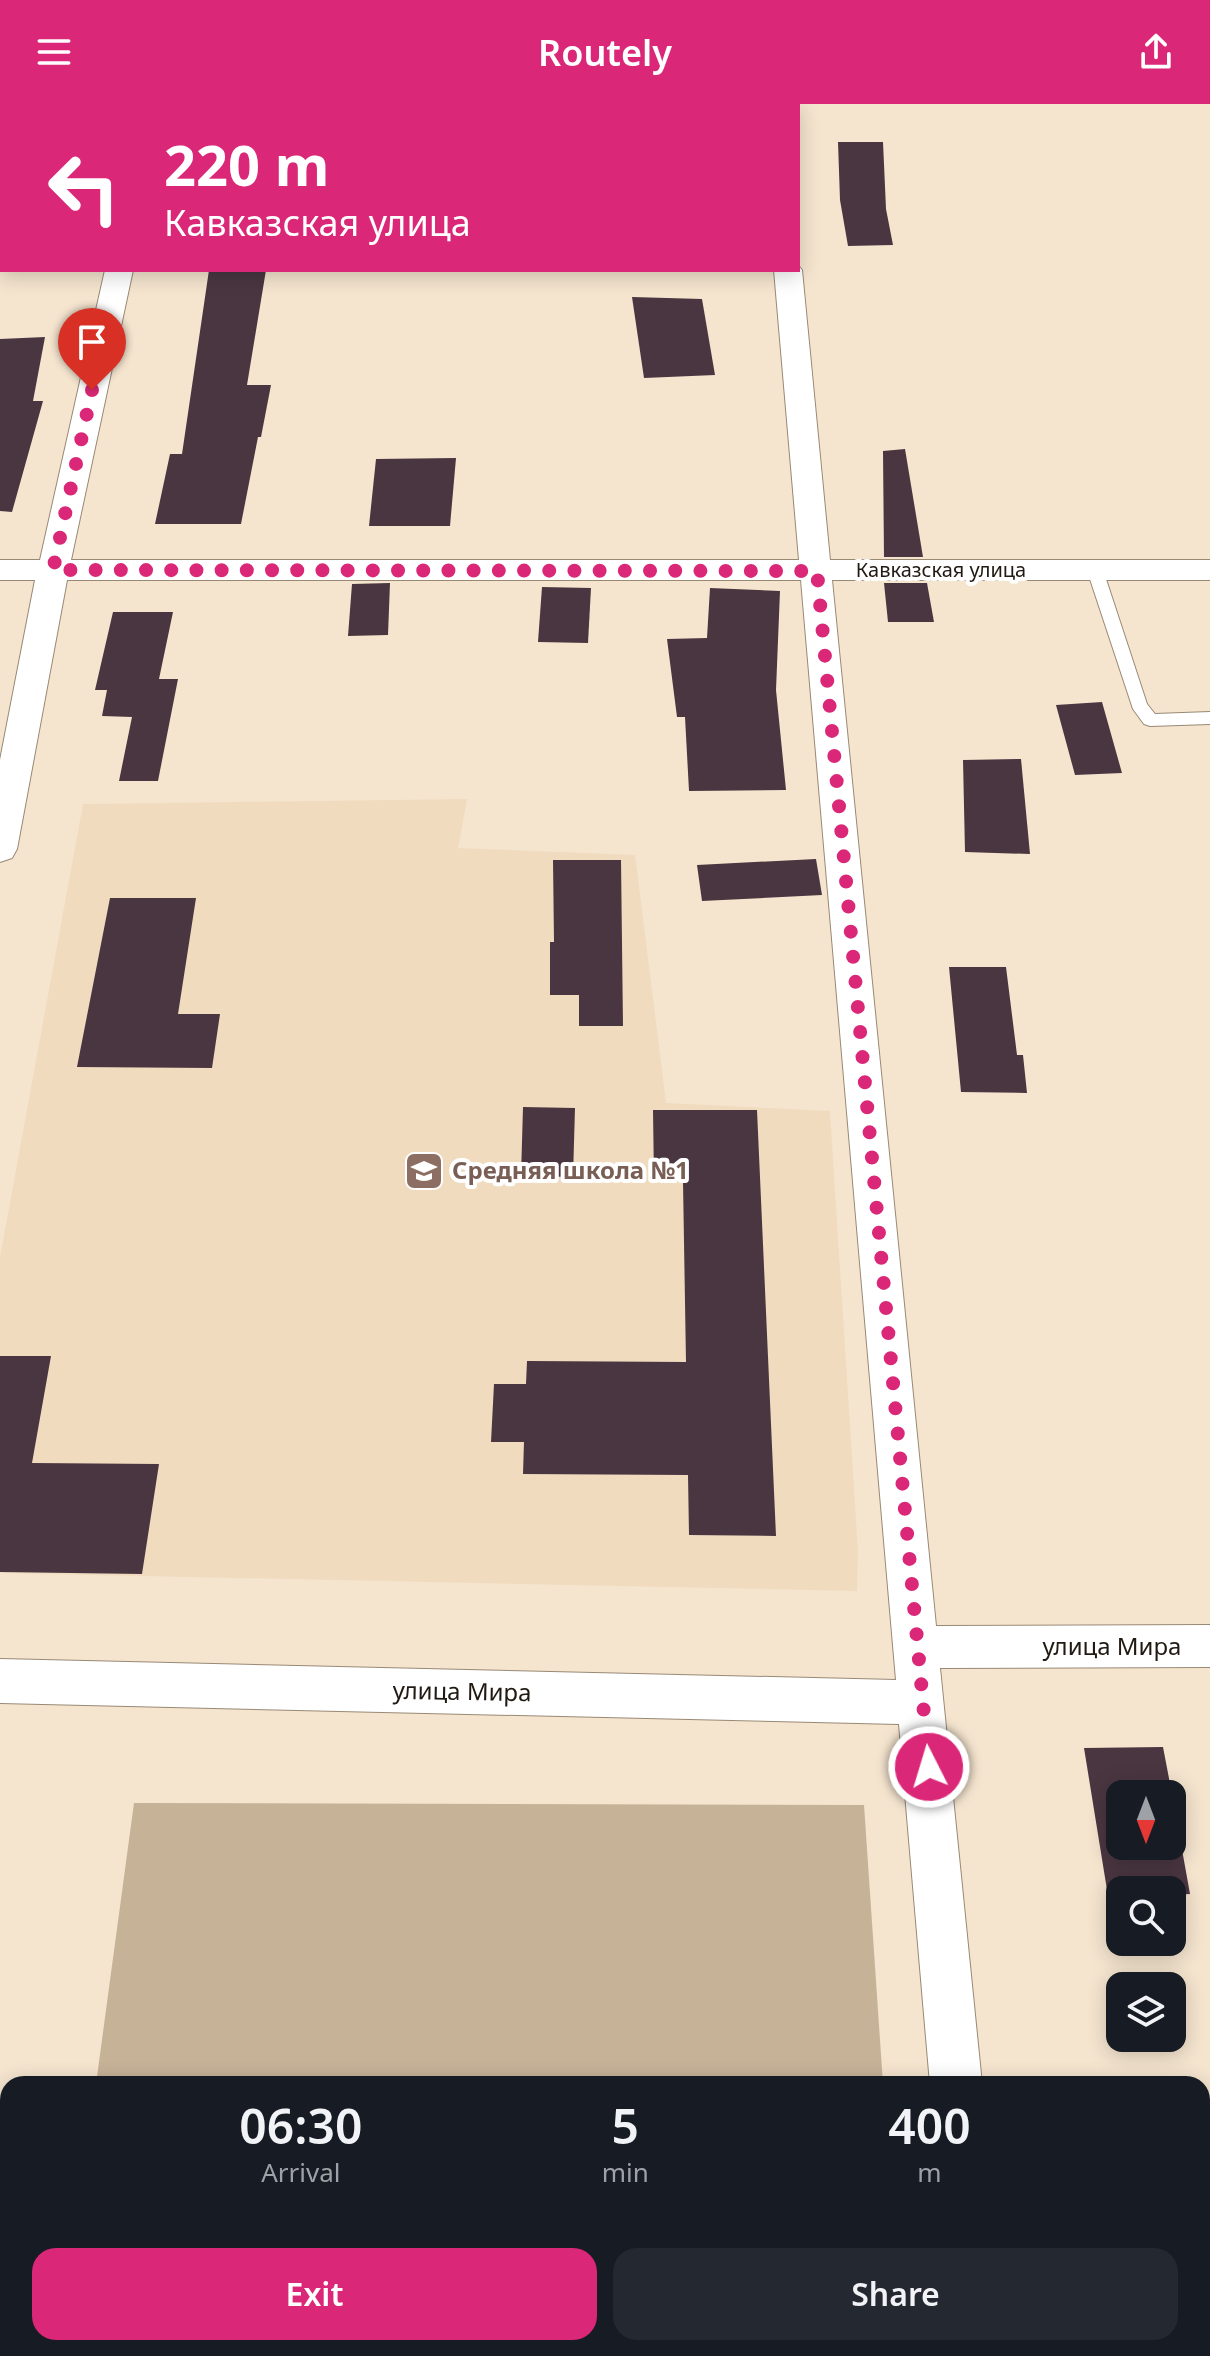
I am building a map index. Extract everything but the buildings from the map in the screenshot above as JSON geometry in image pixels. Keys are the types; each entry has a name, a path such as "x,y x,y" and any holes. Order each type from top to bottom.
{"street":[{"path":"0,849 53,570 119,272"},
{"path":"788,272 918,1647 955,2076"},
{"name":"Кавказская улица","path":"0,570 1210,570"},
{"name":"улица Мира","path":"918,1647 1210,1646"},
{"name":"улица Мира","path":"0,1681 923,1703"}],"lane":[{"path":"1095,570 1139,705 1150,720 1210,718"}],"shaded area":[{"name":"Средняя школа №1","path":"467,799 458,848 635,855 666,1103 830,1111 858,1551 857,1591 0,1573 0,1257 83,804"},
{"path":"134,1803 864,1805 882,2076 97,2076"}],"place":[{"name":"Средняя школа №1","path":"424,1171"}],"route":[{"path":"92,390 53,570 817,571 929,1767"}]}
